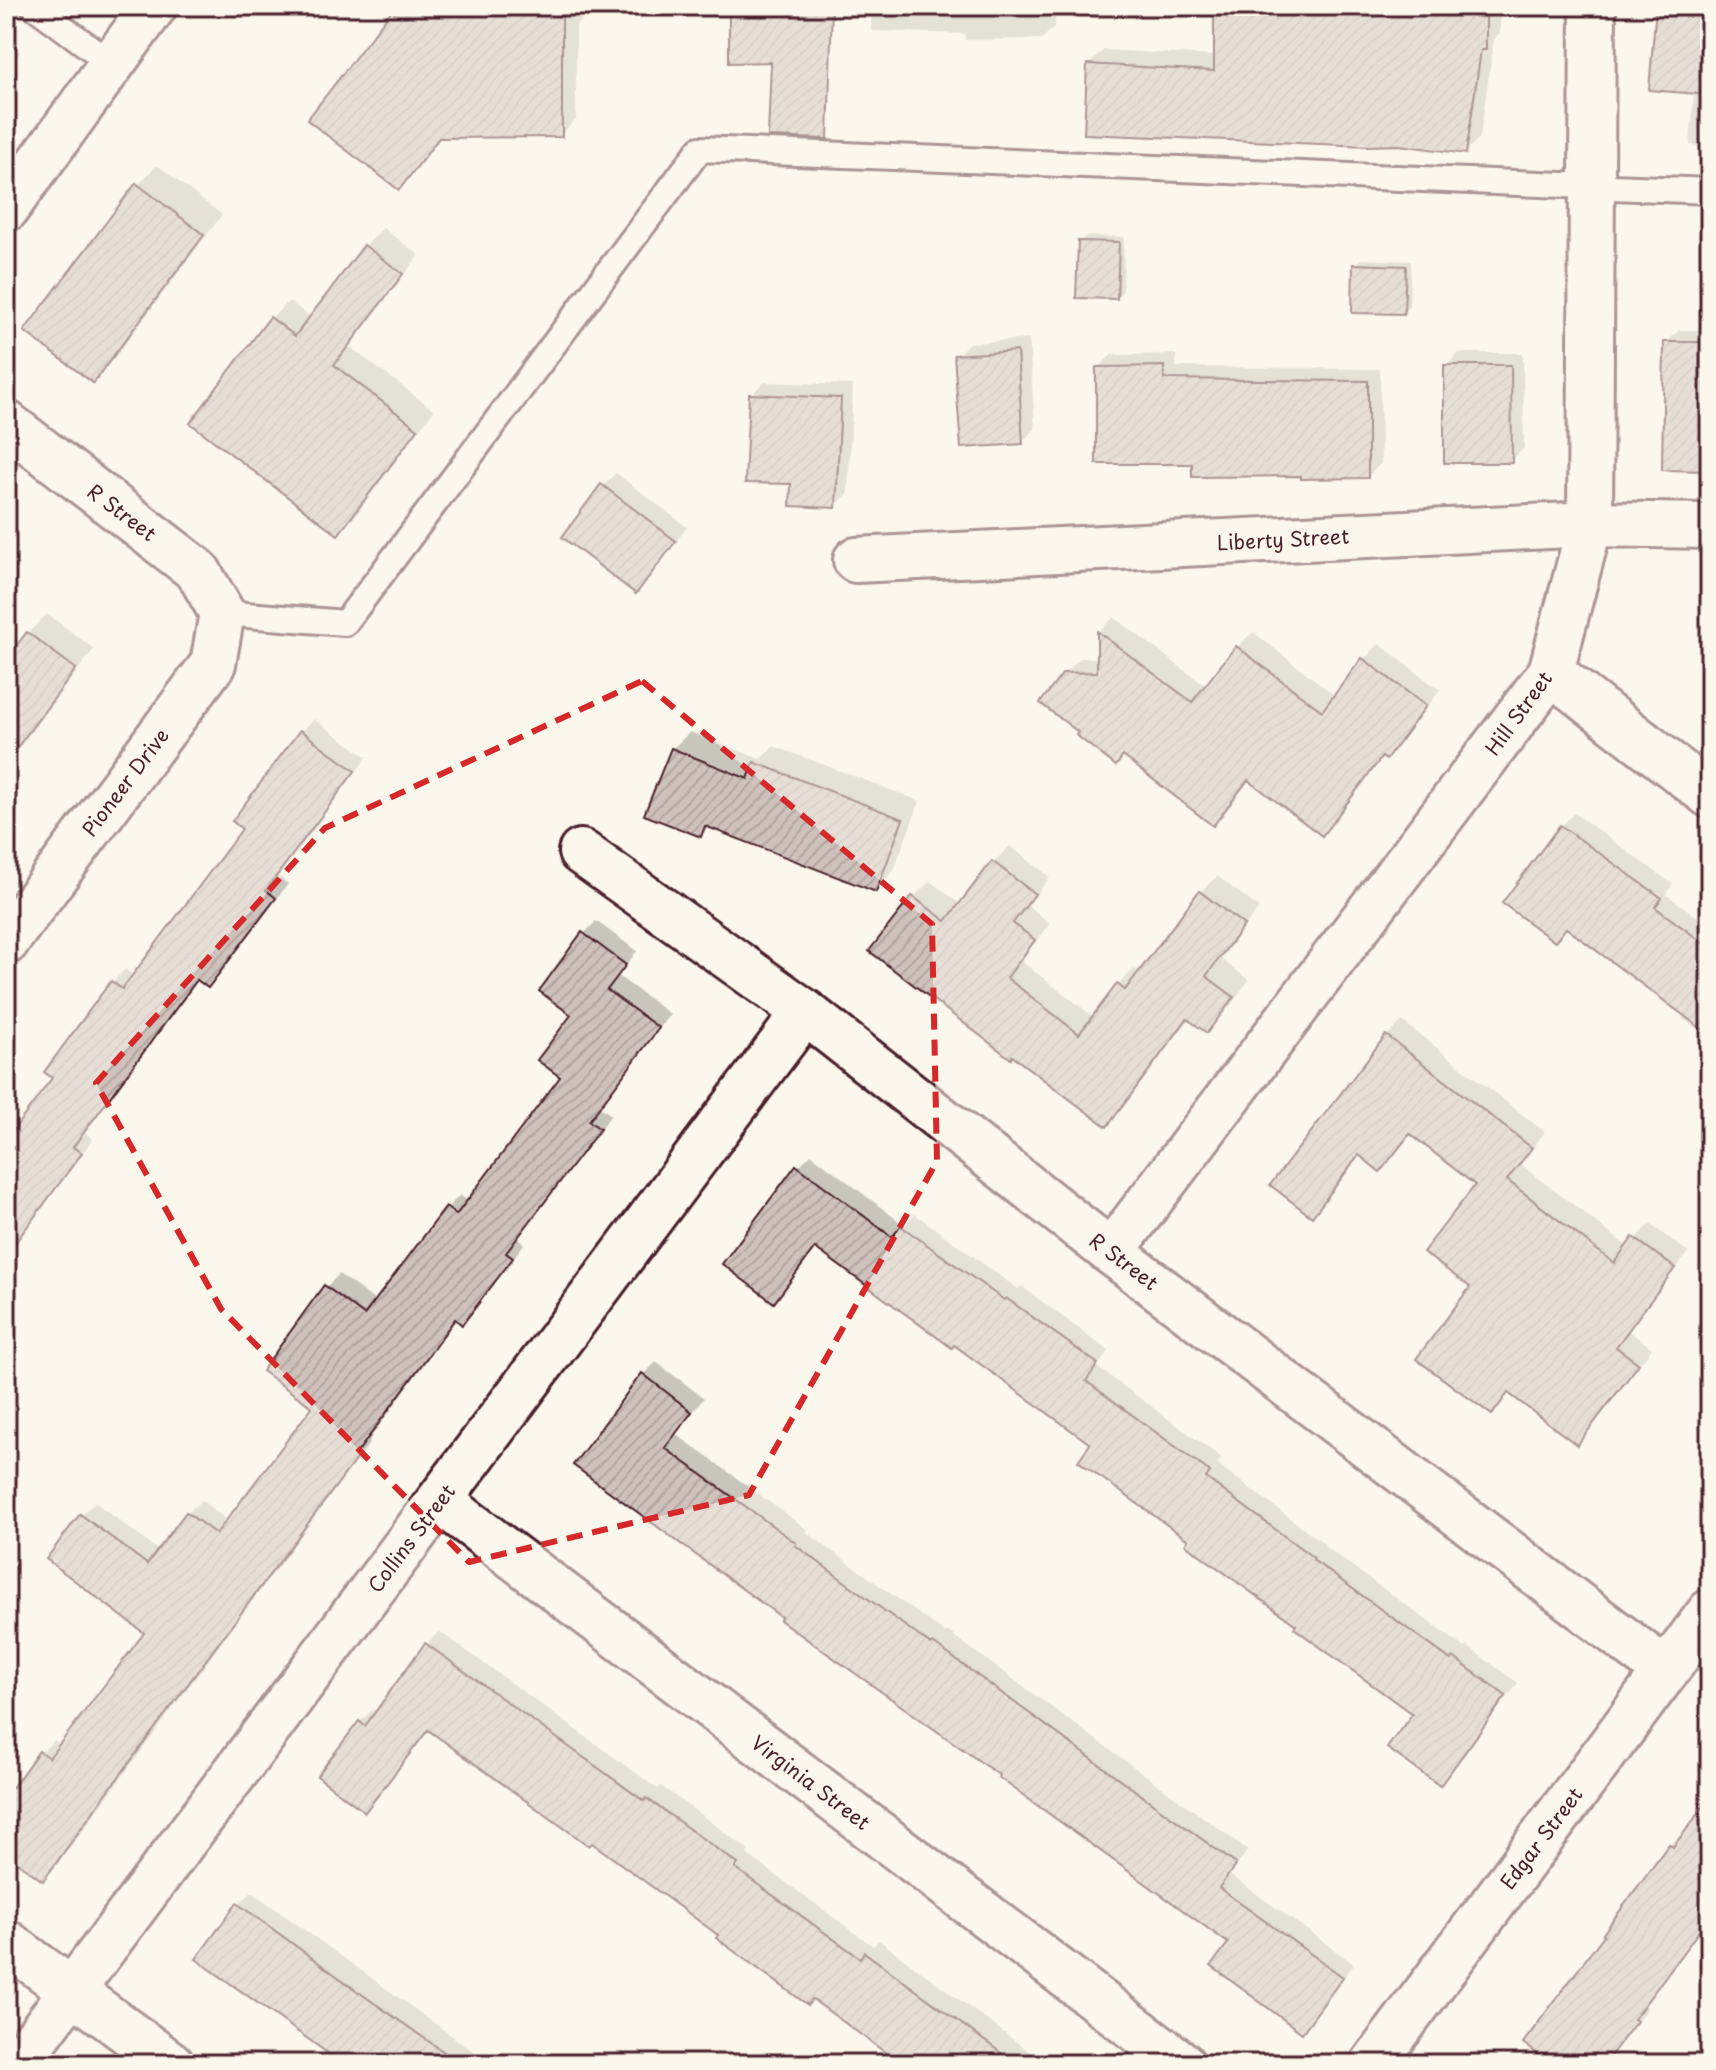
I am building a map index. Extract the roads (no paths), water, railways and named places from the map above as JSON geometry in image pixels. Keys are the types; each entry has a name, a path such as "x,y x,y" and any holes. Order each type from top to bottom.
{"street":[{"path":"6,209 154,6"},
{"name":"Hill Street","path":"1111,1252 1551,672 1590,524 1593,6"},
{"name":"R Street","path":"6,423 198,571 222,613"},
{"name":"Liberty Street","path":"856,560 1590,524 1710,526"},
{"name":"Pioneer Drive","path":"10,929 213,664 222,613"},
{"path":"1551,672 1710,795"},
{"name":"R Street","path":"581,852 805,1012 1111,1252 1666,1671"},
{"name":"Collins Street","path":"17,2064 805,1012"},
{"name":"Virginia Street","path":"440,1501 1182,2064"},
{"name":"Edgar Street","path":"1373,2064 1709,1617"},
{"path":"6,1942 171,2064"}],"lane":[{"path":"34,6 112,64"},
{"path":"222,613 345,623 700,149 1710,191"}]}
